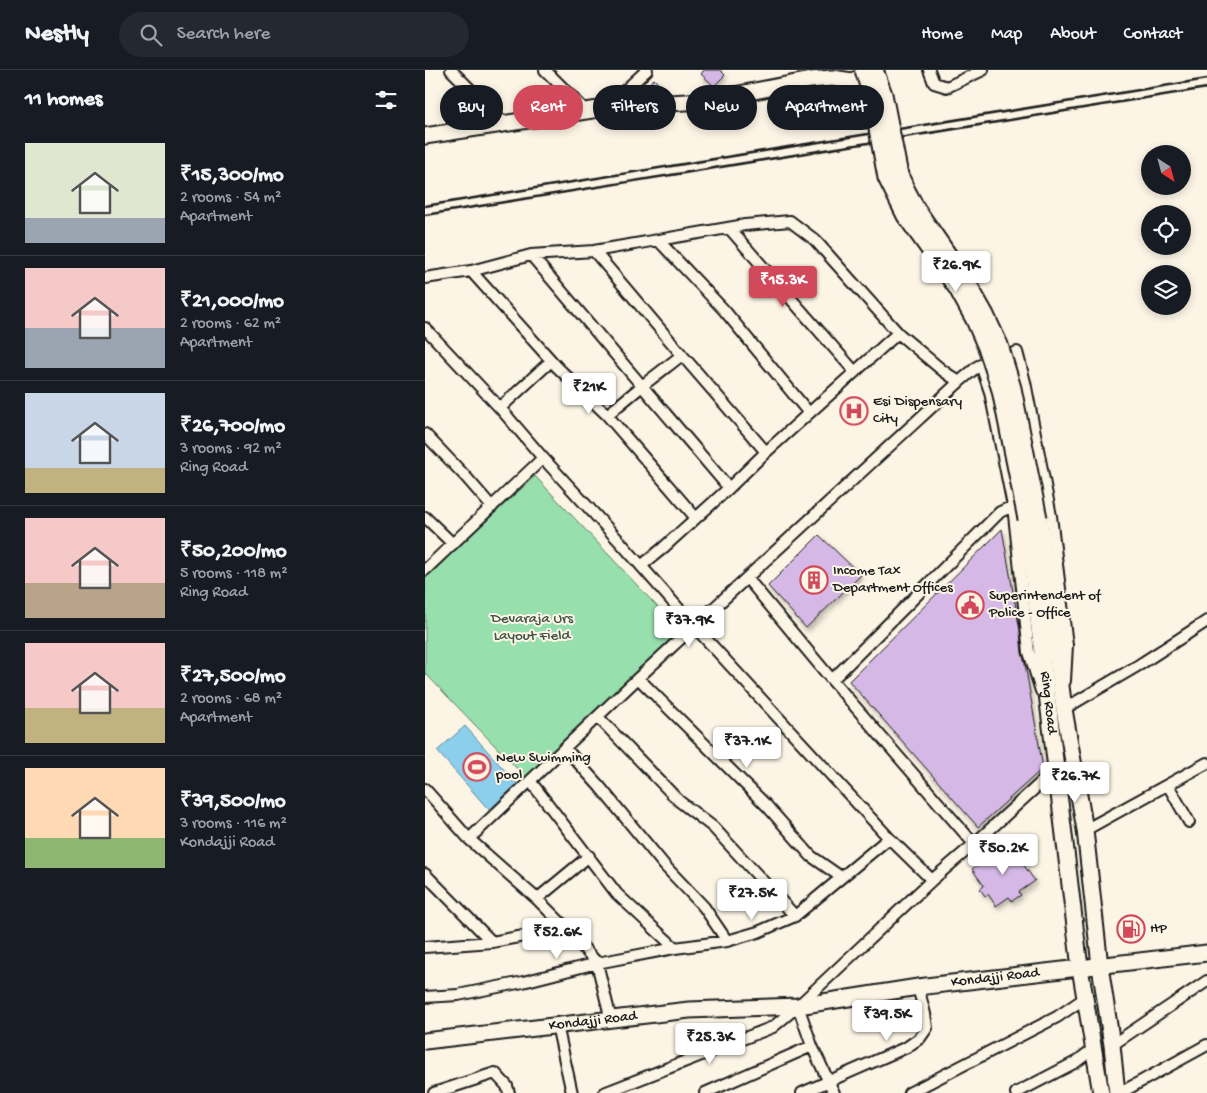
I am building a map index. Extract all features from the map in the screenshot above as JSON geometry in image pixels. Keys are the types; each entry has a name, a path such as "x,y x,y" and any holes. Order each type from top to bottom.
{"main road":[{"path":"863,70 871,96 886,178 905,216 957,289 974,320 987,350 1000,390 1033,519"},
{"path":"676,103 703,101 811,80 851,76 876,70 884,94 900,175 907,192 968,283 986,315 1000,346 1013,388 1085,830 1100,966 1118,1093"},
{"path":"425,136 593,110"},
{"name":"Ring Road","path":"1033,519 1049,716 1080,968 1101,1093"},
{"name":"Kondajji Road","path":"425,1040 689,1010 798,1006 918,987 1207,953"}],"street":[{"path":"451,70 505,124"},
{"path":"545,70 586,111"},
{"path":"929,70 934,83 947,87 983,70"},
{"path":"630,85 645,71"},
{"path":"425,278 471,271 531,255 594,250 745,225 790,221 815,240 898,333 941,370 959,382"},
{"path":"729,228 855,372"},
{"path":"658,240 725,310 809,413"},
{"path":"594,250 766,452"},
{"path":"531,255 729,488"},
{"path":"471,271 551,361 607,415 696,518"},
{"path":"425,328 500,408 694,626 889,838 932,880"},
{"path":"641,566 898,333"},
{"path":"469,839 638,678 959,382 981,365 1017,352 1025,382 1051,516 1067,645 1064,709"},
{"path":"607,415 682,355"},
{"path":"500,408 551,361"},
{"path":"981,365 990,392 1013,506 1029,652 1049,716"},
{"path":"425,434 492,507"},
{"path":"425,570 543,458"},
{"path":"832,680 1000,512 1013,506"},
{"path":"425,516 453,544"},
{"path":"747,578 832,680 974,844"},
{"path":"1064,709 1139,665 1207,620"},
{"path":"638,678 767,806 811,856 841,877"},
{"path":"598,716 679,801 713,827 795,916"},
{"path":"565,748 665,866 704,907 727,941"},
{"path":"1085,830 1207,763"},
{"path":"604,1093 773,1027 1056,768"},
{"path":"531,782 617,894 675,948"},
{"path":"1168,785 1189,822"},
{"path":"425,789 469,839 537,899 567,928 597,962 611,1020"},
{"path":"425,997 458,995 523,982 597,962 727,941 758,932 795,916 889,838"},
{"path":"537,899 589,856"},
{"path":"425,874 492,942"},
{"path":"425,947 492,942 567,928"},
{"path":"1112,1045 1207,981"},
{"path":"802,1093 907,1046 920,1038 927,1028 918,987"},
{"path":"909,1093 1057,1017 1085,998"},
{"path":"798,1006 812,1046 834,1093"},
{"path":"557,1026 572,1093"},
{"path":"1118,1093 1207,1045"},
{"path":"705,1093 812,1046"},
{"path":"1016,1093 1076,1062 1093,1049"},
{"path":"435,1093 495,1073 507,1086 509,1093"}],"green space":[{"name":"Devaraja Urs Layout Field","path":"535,476 682,633 527,779 425,673 425,578"}],"water":[{"name":"New Swimming pool","path":"465,726 517,784 489,810 437,751"}],"building":[{"path":"704,70 720,70 725,75 713,85 701,74"},
{"path":"654,79 660,85 647,85"},
{"name":"Superintendent of Police - Office","path":"1002,529 1043,768 978,827 849,681"},
{"name":"Income Tax Department Offices","path":"819,535 861,575 806,628 768,586"},
{"path":"1009,844 1035,881 1019,892 1021,895 1012,901 1009,897 996,906 988,894 985,896 980,889 984,886 972,869"}],"railway":[{"path":"425,206 1207,79"},
{"path":"425,215 1207,88"}],"place":[{"name":"Esi Dispensary City","path":"854,411"},
{"name":"Income Tax Department Offices","path":"814,580"},
{"name":"Superintendent of Police - Office","path":"970,605"},
{"name":"New Swimming pool","path":"477,767"},
{"name":"HP","path":"1131,929"}]}
